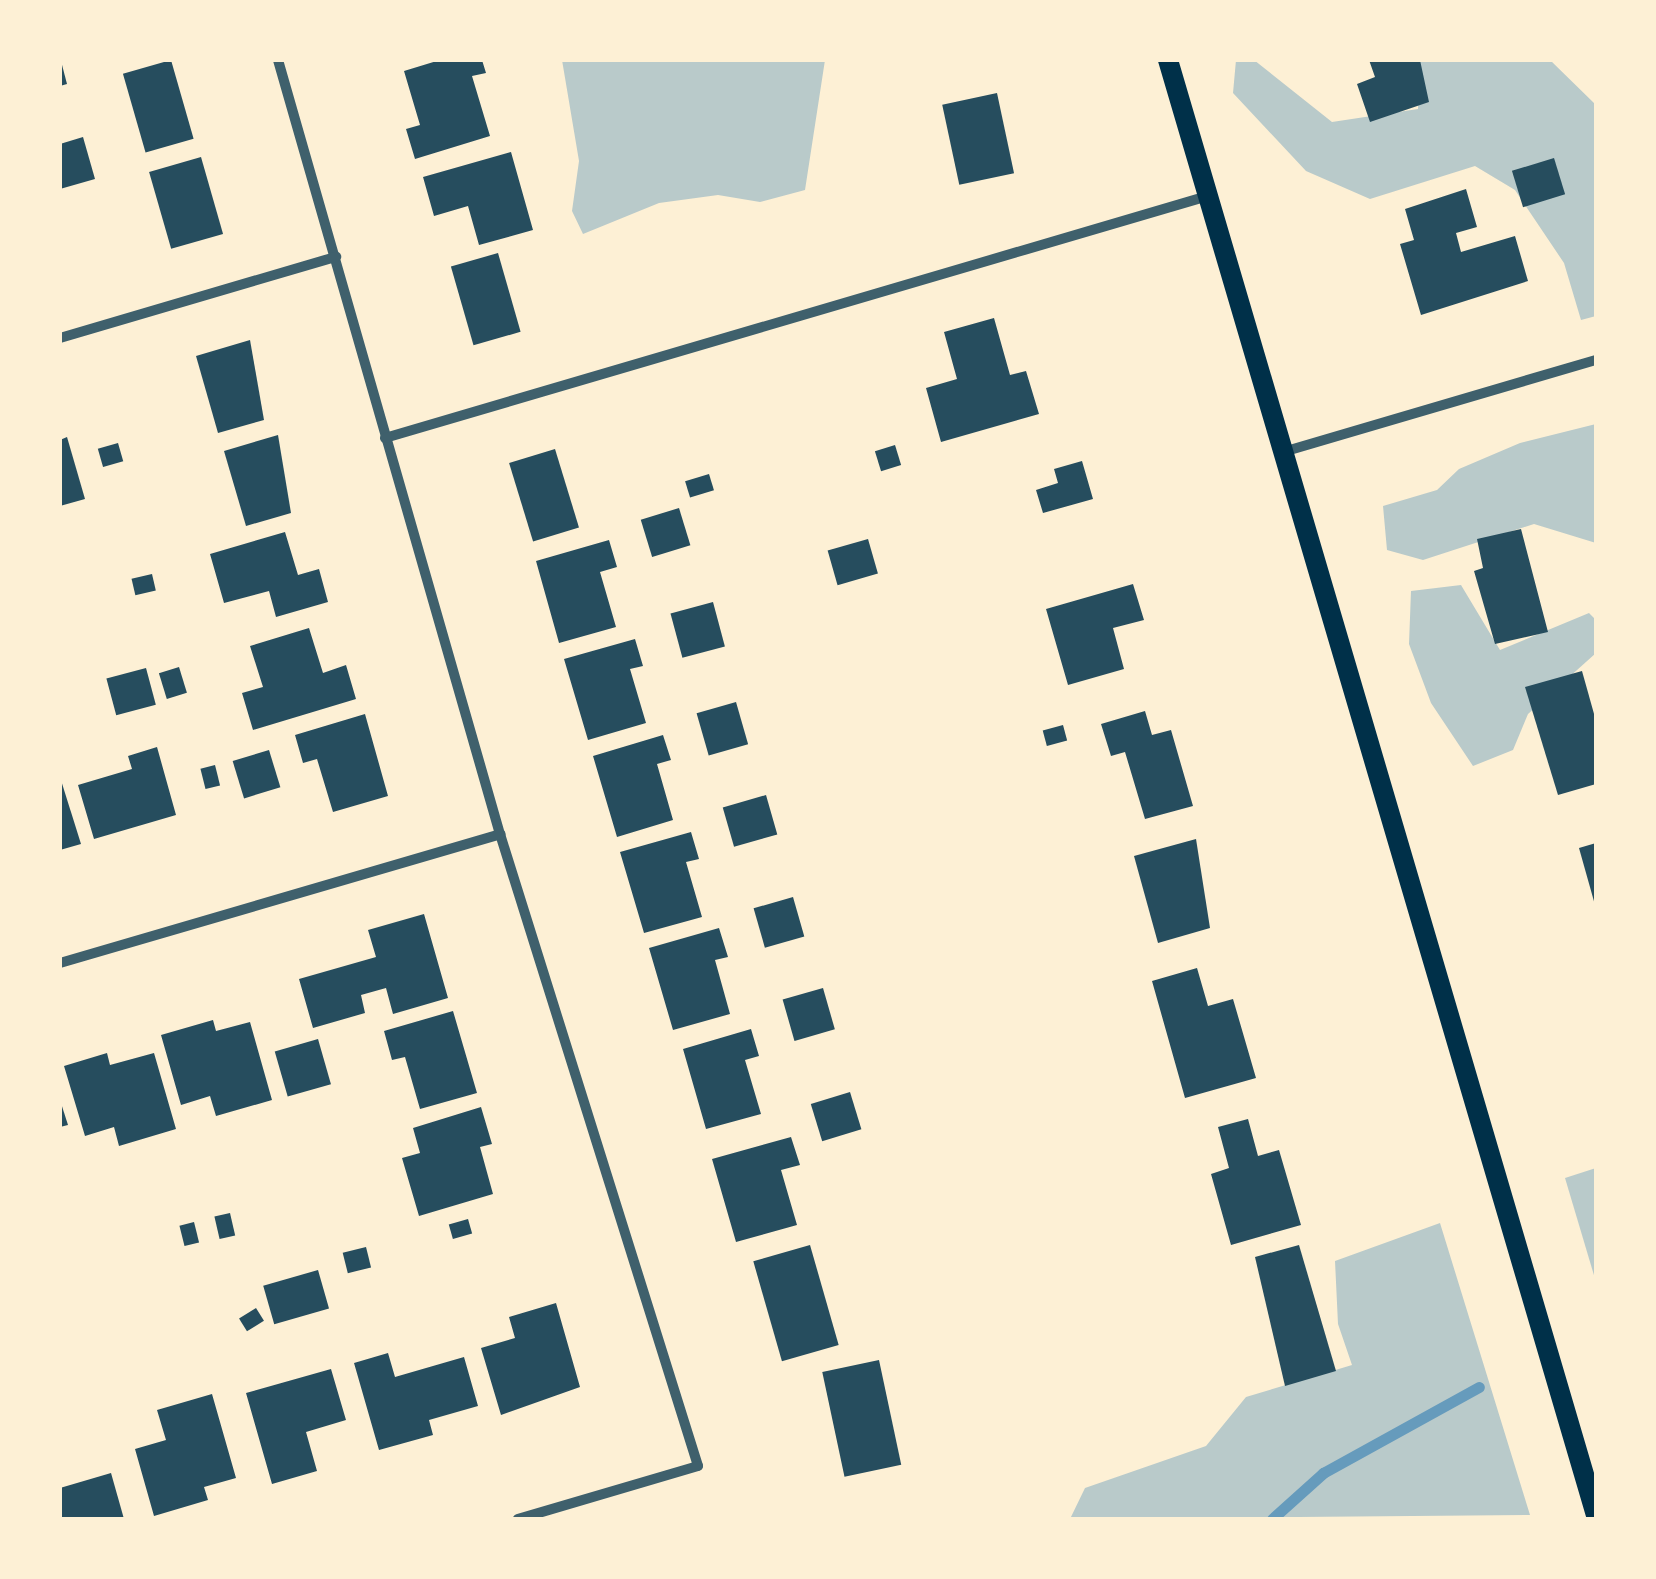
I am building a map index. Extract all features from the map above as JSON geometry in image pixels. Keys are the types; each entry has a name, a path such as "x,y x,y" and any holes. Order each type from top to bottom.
{"main road":[{"path":"1168,60 1596,1515"}],"street":[{"path":"278,60 500,834 698,1466 518,1519"},
{"path":"385,438 1208,196"},
{"path":"60,338 336,257"},
{"path":"1283,452 1596,360"},
{"path":"60,963 500,834"}],"shaded area":[{"path":"562,60 825,60 805,190 760,202 718,195 659,203 583,234 572,211 579,161"},
{"path":"1236,60 1254,60 1332,122 1418,109 1420,60 1550,60 1596,105 1596,316 1581,320 1564,263 1515,190 1475,166 1370,199 1306,171 1233,93"},
{"path":"1596,424 1596,543 1534,524 1423,560 1387,550 1383,506 1437,490 1459,469 1520,443"},
{"path":"1461,585 1500,650 1589,613 1596,620 1596,653 1528,714 1513,750 1473,766 1431,703 1409,644 1411,591"},
{"path":"1596,1168 1596,1282 1565,1178"},
{"path":"1440,1223 1530,1515 1070,1519 1085,1488 1206,1446 1246,1397 1352,1365 1338,1324 1335,1261"}],"building":[{"path":"171,60 194,139 146,153 123,74"},
{"path":"440,60 482,60 486,73 472,76 490,136 415,159 406,129 420,125 404,71"},
{"path":"1369,60 1420,60 1429,102 1370,122 1357,84 1375,77"},
{"path":"60,62 67,84 60,86"},
{"path":"997,93 1014,173 959,185 942,105"},
{"path":"83,137 95,179 60,189 60,144"},
{"path":"511,152 533,230 479,245 468,206 434,216 423,177"},
{"path":"201,157 223,234 171,249 149,172"},
{"path":"1554,158 1565,194 1523,207 1512,171"},
{"path":"1466,189 1477,227 1456,233 1461,252 1515,236 1528,281 1421,315 1400,244 1414,240 1405,209"},
{"path":"498,253 521,332 474,345 451,267"},
{"path":"994,318 1010,375 1026,371 1039,414 941,442 926,388 957,379 944,332"},
{"path":"250,340 264,420 218,433 196,356"},
{"path":"278,435 291,513 246,526 224,451"},
{"path":"67,437 85,499 60,506 60,440"},
{"path":"118,443 123,461 103,467 98,449"},
{"path":"895,445 901,465 881,471 875,451"},
{"path":"555,449 579,527 533,541 509,463"},
{"path":"1082,461 1093,499 1043,513 1036,490 1058,483 1054,469"},
{"path":"709,474 714,490 690,498 685,481"},
{"path":"679,508 690,545 652,557 641,520"},
{"path":"1521,529 1548,632 1495,644 1474,571 1483,568 1477,539"},
{"path":"285,532 298,575 319,569 328,602 276,617 269,591 224,603 210,554"},
{"path":"868,539 878,574 838,585 828,551"},
{"path":"609,540 617,567 600,572 616,627 559,643 536,561"},
{"path":"152,574 156,591 135,595 132,579"},
{"path":"1133,584 1144,620 1113,628 1124,669 1068,685 1046,609"},
{"path":"713,602 725,646 682,658 670,613"},
{"path":"309,628 323,673 346,665 356,699 253,730 242,693 263,687 250,646"},
{"path":"635,639 643,666 630,669 646,723 588,740 564,659"},
{"path":"179,667 187,693 167,699 159,673"},
{"path":"146,668 156,705 116,715 106,679"},
{"path":"1582,671 1596,721 1596,784 1558,795 1525,687"},
{"path":"736,702 748,744 709,756 697,713"},
{"path":"1145,711 1152,735 1171,730 1193,806 1145,819 1125,752 1111,756 1101,724"},
{"path":"365,714 388,796 333,812 317,759 303,763 295,735"},
{"path":"1063,725 1067,740 1047,746 1043,730"},
{"path":"663,735 671,760 657,764 673,820 617,837 593,756"},
{"path":"157,747 176,815 94,839 78,785 132,769 128,756"},
{"path":"269,750 280,787 244,798 233,761"},
{"path":"215,765 220,785 206,789 200,769"},
{"path":"60,777 81,844 60,850"},
{"path":"766,795 777,834 734,847 723,807"},
{"path":"691,832 699,859 686,862 702,917 644,933 620,852"},
{"path":"1196,839 1210,928 1158,943 1134,856"},
{"path":"1596,843 1596,905 1595,905 1579,848"},
{"path":"793,897 804,936 765,948 754,908"},
{"path":"424,914 448,998 393,1014 386,988 361,995 365,1013 313,1028 299,979 376,957 368,930"},
{"path":"719,928 728,957 715,960 730,1014 673,1030 649,948"},
{"path":"1197,968 1208,1006 1233,999 1256,1078 1185,1098 1152,981"},
{"path":"823,988 835,1029 794,1041 783,1000"},
{"path":"453,1011 477,1093 420,1109 405,1057 392,1060 384,1031"},
{"path":"213,1020 216,1031 250,1022 272,1100 216,1116 210,1096 181,1105 161,1035"},
{"path":"751,1029 759,1056 745,1060 761,1114 706,1129 683,1049"},
{"path":"318,1039 331,1084 288,1097 275,1051"},
{"path":"107,1053 110,1065 154,1053 176,1129 119,1146 114,1127 85,1136 64,1066"},
{"path":"850,1092 861,1129 822,1141 811,1104"},
{"path":"60,1100 68,1125 60,1127"},
{"path":"481,1107 492,1144 480,1147 493,1194 419,1216 402,1158 420,1153 413,1128"},
{"path":"1248,1119 1258,1156 1279,1150 1301,1225 1231,1245 1211,1174 1229,1168 1218,1127"},
{"path":"791,1137 800,1165 781,1170 797,1225 736,1242 712,1159"},
{"path":"230,1213 235,1235 220,1239 214,1217"},
{"path":"468,1219 472,1233 453,1239 449,1225"},
{"path":"194,1222 199,1242 185,1246 179,1226"},
{"path":"810,1245 839,1345 782,1361 753,1261"},
{"path":"1299,1245 1336,1371 1285,1386 1255,1257"},
{"path":"366,1247 371,1267 348,1273 343,1253"},
{"path":"318,1270 329,1308 274,1324 263,1286"},
{"path":"556,1303 580,1387 501,1415 481,1348 515,1338 509,1317"},
{"path":"256,1308 264,1321 247,1331 239,1319"},
{"path":"388,1353 395,1377 464,1357 478,1406 429,1420 433,1435 379,1450 354,1363"},
{"path":"879,1360 901,1465 845,1477 822,1372"},
{"path":"331,1369 346,1420 306,1432 317,1471 272,1484 246,1393"},
{"path":"212,1394 236,1478 204,1487 208,1500 154,1516 135,1449 166,1440 157,1410"},
{"path":"111,1473 124,1519 60,1519 60,1488"}],"waterway":[{"path":"1272,1519 1323,1473 1479,1387"}]}
